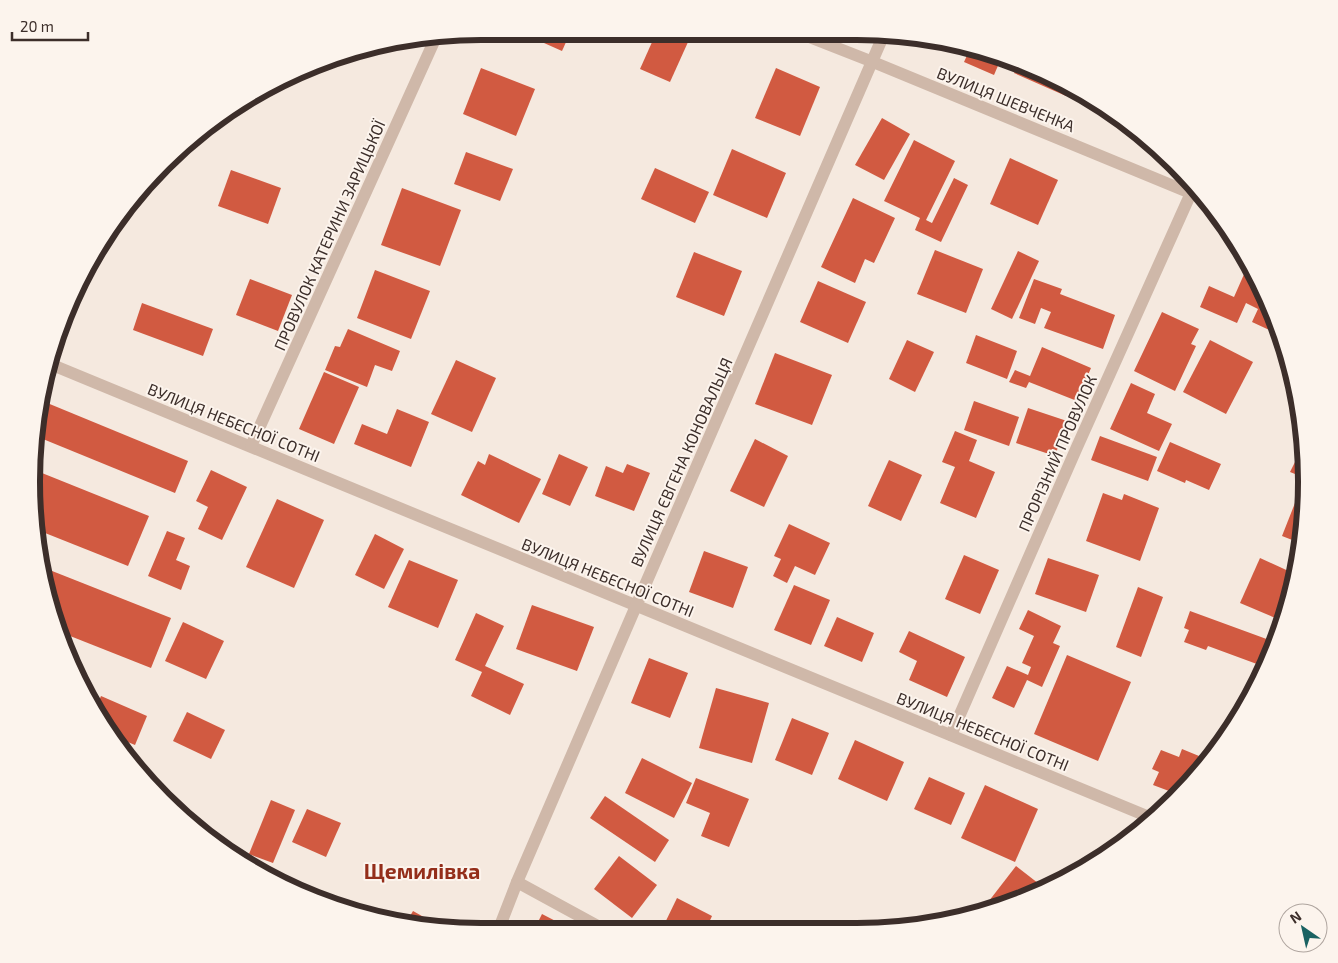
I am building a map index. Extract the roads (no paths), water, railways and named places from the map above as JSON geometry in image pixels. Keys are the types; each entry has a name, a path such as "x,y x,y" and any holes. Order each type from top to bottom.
{"street":[{"name":"ВУЛИЦЯ ШЕВЧЕНКА","path":"817,40 1183,184"},
{"name":"ВУЛИЦЯ ЄВГЕНА КОНОВАЛЬЦЯ","path":"501,923 881,41"},
{"name":"ПРОВУЛОК КАТЕРИНИ ЗАРИЦЬКОЇ","path":"251,446 433,43"},
{"name":"ПРОРІЗНИЙ ПРОВУЛОК","path":"951,735 1190,192"},
{"name":"ВУЛИЦЯ НЕБЕСНОЇ СОТНІ","path":"55,366 1145,815"},
{"path":"517,882 592,923"}],"district":[{"name":"Щемилівка","path":"422,870"}]}
